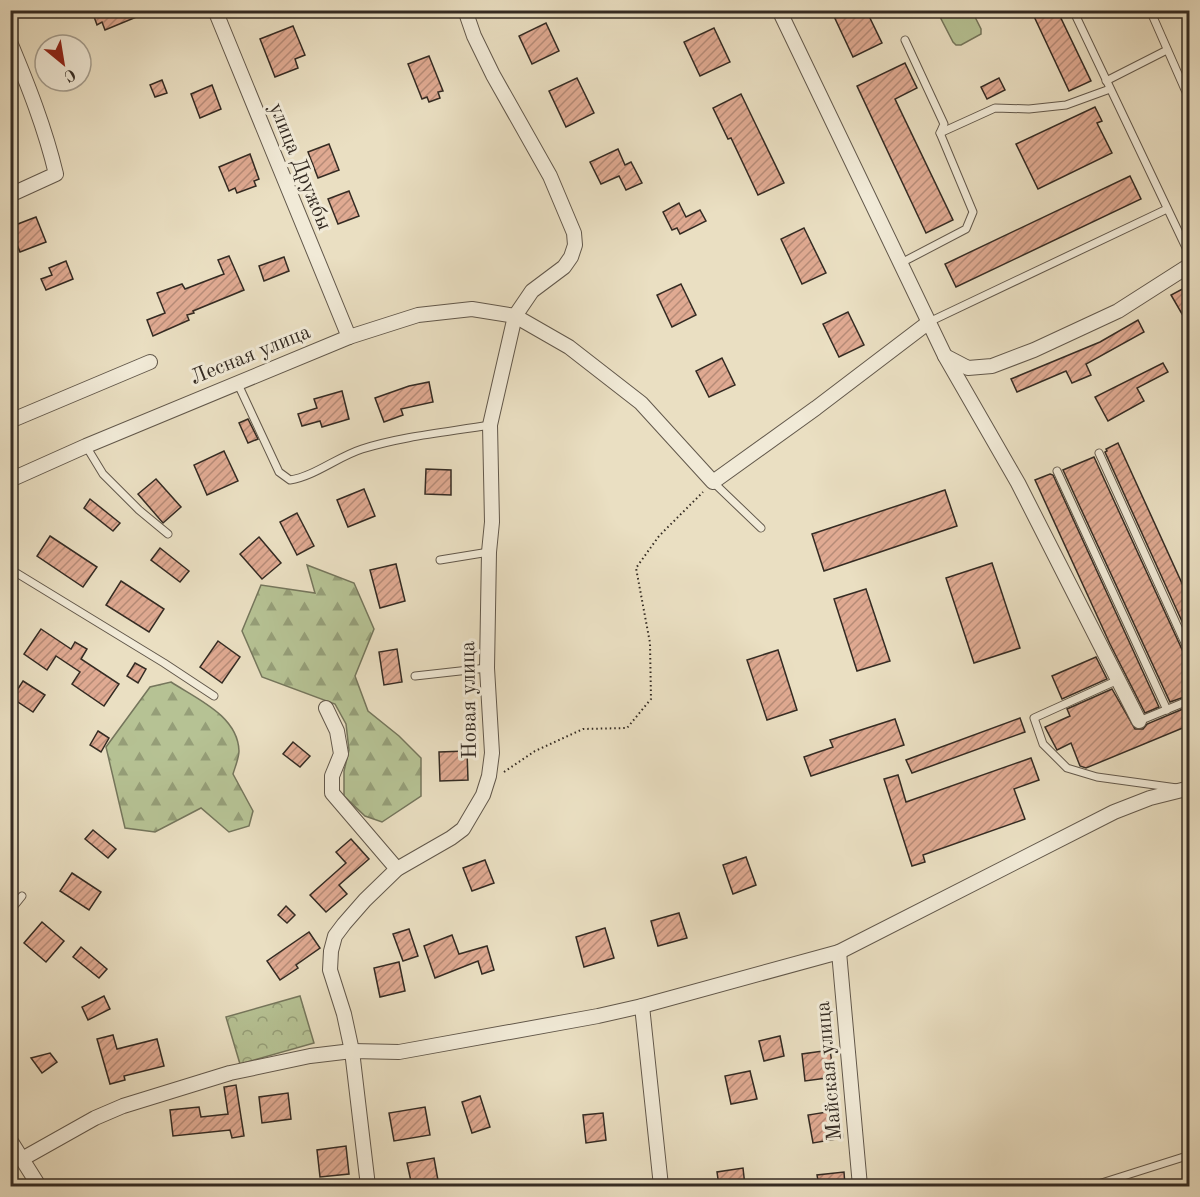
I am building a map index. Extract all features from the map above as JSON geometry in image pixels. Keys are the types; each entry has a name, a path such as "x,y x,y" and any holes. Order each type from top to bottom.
{"street":[{"name":"улица Дружбы","path":"215,10 349,337"},
{"name":"Новая улица","path":"368,1186 352,1051 345,1014 330,970 331,951 336,936 344,924 397,869 463,829 487,784 492,753 487,668 489,552 492,522 490,425 516,316 532,291 564,267 575,245 574,233 550,176 474,36 465,10"},
{"path":"779,10 945,356 1018,483 1139,721"},
{"path":"10,42 36,105 56,174 10,195"},
{"path":"945,356 968,368 992,366 1034,350 1118,311 1190,265"},
{"name":"Лесная улица","path":"10,480 237,382 349,337 418,315 472,309 516,316"},
{"path":"516,316 569,347 633,397 713,482 769,443 929,322"},
{"path":"10,421 150,362"},
{"path":"326,708 337,732 341,754 332,776 332,793 397,869"},
{"path":"22,1159 95,1118 123,1106 230,1073 310,1056 352,1051 399,1052 642,1006 838,952 1114,812 1150,798 1187,788"},
{"name":"Майская улица","path":"838,952 860,1186"},
{"path":"642,1006 661,1186"},
{"path":"10,1140 22,1159 33,1184"}],"lane":[{"path":"1072,10 1190,256"},
{"path":"1150,10 1190,101"},
{"path":"901,263 966,229 974,212 940,133 944,124 905,40"},
{"path":"1106,81 1167,50"},
{"path":"940,133 995,108 1029,109 1066,105 1110,89"},
{"path":"929,322 1167,209"},
{"path":"237,382 279,472 290,480 302,478 360,449 388,442 490,425"},
{"path":"86,446 104,474 139,510 168,534"},
{"path":"1100,453 1190,654"},
{"path":"1057,471 1167,710"},
{"path":"713,482 761,528"},
{"path":"440,560 489,552"},
{"path":"10,569 214,696"},
{"path":"416,675 487,668"},
{"path":"1118,680 1034,718 1043,744 1067,768 1097,777 1187,788"},
{"path":"1139,721 1190,700"},
{"path":"10,911 22,896"},
{"path":"1092,1186 1190,1155"}],"path":[{"path":"487,784 535,751 583,729 627,728 651,699 650,643 636,568 659,536 713,482"}],"green space":[{"path":"937,11 972,11 981,29 981,34 961,45 956,45"},
{"path":"307,565 354,583 374,629 355,676 368,711 399,736 421,758 421,796 382,822 365,816 344,796 344,771 349,750 346,724 335,704 262,677 242,631 261,585 315,593"},
{"path":"171,682 204,702 224,718 232,728 239,751 233,774 253,811 249,826 229,832 201,808 155,832 125,828 106,747 150,687"},
{"path":"300,996 314,1043 240,1064 226,1017"}],"building":[{"path":"97,10 151,11 105,30 102,22 97,25 93,14"},
{"path":"831,10 866,10 882,43 853,57"},
{"path":"1031,10 1057,10 1091,81 1069,91"},
{"path":"546,23 559,51 532,64 519,36"},
{"path":"293,26 305,55 295,59 298,68 275,77 260,39"},
{"path":"714,28 730,62 700,76 684,42"},
{"path":"429,56 443,91 438,92 440,98 429,102 427,97 422,99 408,64"},
{"path":"905,63 917,88 895,99 953,220 926,233 857,86"},
{"path":"577,78 594,113 566,127 549,91"},
{"path":"999,78 1005,90 987,99 981,87"},
{"path":"162,80 167,93 155,97 150,85"},
{"path":"212,85 221,109 200,118 191,94"},
{"path":"741,94 784,183 758,195 731,138 728,139 713,108"},
{"path":"1095,107 1102,121 1097,123 1112,153 1038,189 1016,144"},
{"path":"329,144 339,170 318,178 308,152"},
{"path":"618,149 625,165 631,162 642,183 626,190 619,176 601,184 590,162"},
{"path":"250,154 259,179 254,181 256,186 237,193 235,188 229,191 219,167"},
{"path":"1130,176 1141,199 956,287 945,264"},
{"path":"349,191 359,216 338,224 328,199"},
{"path":"679,203 686,217 700,210 706,221 680,234 677,228 672,230 663,212"},
{"path":"36,217 46,242 20,252 10,227"},
{"path":"804,228 826,273 802,284 781,239"},
{"path":"229,256 244,290 193,311 194,313 187,315 189,320 153,336 147,320 165,313 157,293 182,284 185,289 224,274 218,260"},
{"path":"284,257 289,271 264,281 259,266"},
{"path":"66,261 73,279 46,290 41,279 52,275 49,268"},
{"path":"681,284 696,315 672,327 657,295"},
{"path":"1190,285 1190,309 1182,314 1171,295"},
{"path":"848,312 864,345 839,357 823,324"},
{"path":"1138,320 1144,332 1086,364 1091,375 1072,383 1066,371 1017,392 1011,379 1100,342"},
{"path":"722,358 735,385 709,397 696,371"},
{"path":"1163,363 1168,372 1137,388 1144,401 1108,421 1095,397"},
{"path":"429,382 433,402 401,409 403,415 384,422 375,398 409,386"},
{"path":"342,391 349,419 322,427 320,421 302,426 298,414 317,408 314,399"},
{"path":"248,419 258,439 248,443 239,423"},
{"path":"1118,443 1190,601 1190,639 1105,452 1106,449"},
{"path":"224,451 238,481 207,495 194,465"},
{"path":"1094,457 1185,656 1190,660 1190,695 1170,702 1063,470"},
{"path":"426,469 451,470 451,495 425,494"},
{"path":"1053,475 1159,707 1145,713 1110,644 1035,480"},
{"path":"156,479 181,507 163,523 138,494"},
{"path":"364,489 375,516 348,527 337,500"},
{"path":"945,490 957,526 824,571 812,534"},
{"path":"90,499 120,523 113,531 84,508"},
{"path":"297,513 314,546 297,555 280,522"},
{"path":"50,536 97,567 83,587 37,556"},
{"path":"259,537 281,563 262,579 240,554"},
{"path":"160,548 189,571 180,582 151,560"},
{"path":"992,563 1020,648 974,663 946,578"},
{"path":"396,564 405,601 380,608 370,570"},
{"path":"121,581 164,609 149,632 106,605"},
{"path":"866,589 890,661 857,671 834,599"},
{"path":"41,629 71,649 75,642 87,649 81,659 119,684 104,706 72,684 80,672 56,656 47,670 24,654"},
{"path":"218,641 240,657 222,683 200,667"},
{"path":"397,649 402,682 384,685 379,652"},
{"path":"778,650 797,710 767,720 747,660"},
{"path":"1096,657 1107,679 1062,699 1052,676"},
{"path":"135,663 146,669 138,683 127,676"},
{"path":"23,681 45,695 33,712 12,698"},
{"path":"1112,689 1135,729 1143,729 1147,724 1190,706 1190,725 1086,768 1080,766 1071,743 1057,750 1045,727 1070,716 1067,709"},
{"path":"1020,718 1025,732 912,773 906,760"},
{"path":"895,719 904,745 811,776 804,757 833,747 830,740"},
{"path":"98,731 109,738 101,752 90,745"},
{"path":"293,742 310,756 300,767 283,754"},
{"path":"467,751 468,780 440,781 439,752"},
{"path":"1031,758 1039,780 1014,789 1025,819 923,855 925,862 912,866 884,779 898,775 906,802"},
{"path":"93,830 116,849 108,858 85,839"},
{"path":"351,839 369,859 339,885 347,894 326,912 310,895 346,863 336,852"},
{"path":"746,857 756,885 733,894 723,865"},
{"path":"485,860 494,883 472,891 463,868"},
{"path":"72,873 101,892 89,910 60,891"},
{"path":"286,906 295,915 287,923 278,915"},
{"path":"679,913 687,938 658,946 651,921"},
{"path":"42,922 64,941 46,962 24,943"},
{"path":"605,928 614,958 584,967 576,937"},
{"path":"409,929 418,956 403,961 393,934"},
{"path":"309,932 320,948 296,965 298,968 280,980 267,961"},
{"path":"452,935 459,954 487,946 494,970 482,974 478,961 435,978 424,946"},
{"path":"81,947 107,969 99,978 73,957"},
{"path":"399,962 405,991 380,997 374,968"},
{"path":"104,996 110,1009 88,1020 82,1007"},
{"path":"113,1035 117,1049 157,1039 164,1066 124,1076 125,1080 110,1084 97,1039"},
{"path":"780,1036 784,1056 764,1061 759,1041"},
{"path":"830,1050 834,1077 805,1081 802,1054"},
{"path":"50,1053 57,1062 42,1073 31,1058"},
{"path":"750,1071 757,1099 731,1104 725,1076"},
{"path":"236,1085 244,1136 232,1138 230,1130 173,1136 170,1110 199,1107 201,1117 228,1114 224,1087"},
{"path":"288,1093 291,1119 262,1123 259,1097"},
{"path":"480,1096 490,1127 472,1133 462,1102"},
{"path":"425,1107 430,1135 394,1141 389,1113"},
{"path":"839,1110 843,1138 813,1143 808,1115"},
{"path":"603,1113 606,1140 586,1143 583,1115"},
{"path":"346,1146 349,1174 320,1177 317,1150"},
{"path":"434,1158 439,1186 412,1186 407,1163"},
{"path":"743,1168 745,1186 719,1186 717,1172"},
{"path":"844,1172 845,1186 819,1186 817,1175"}]}
